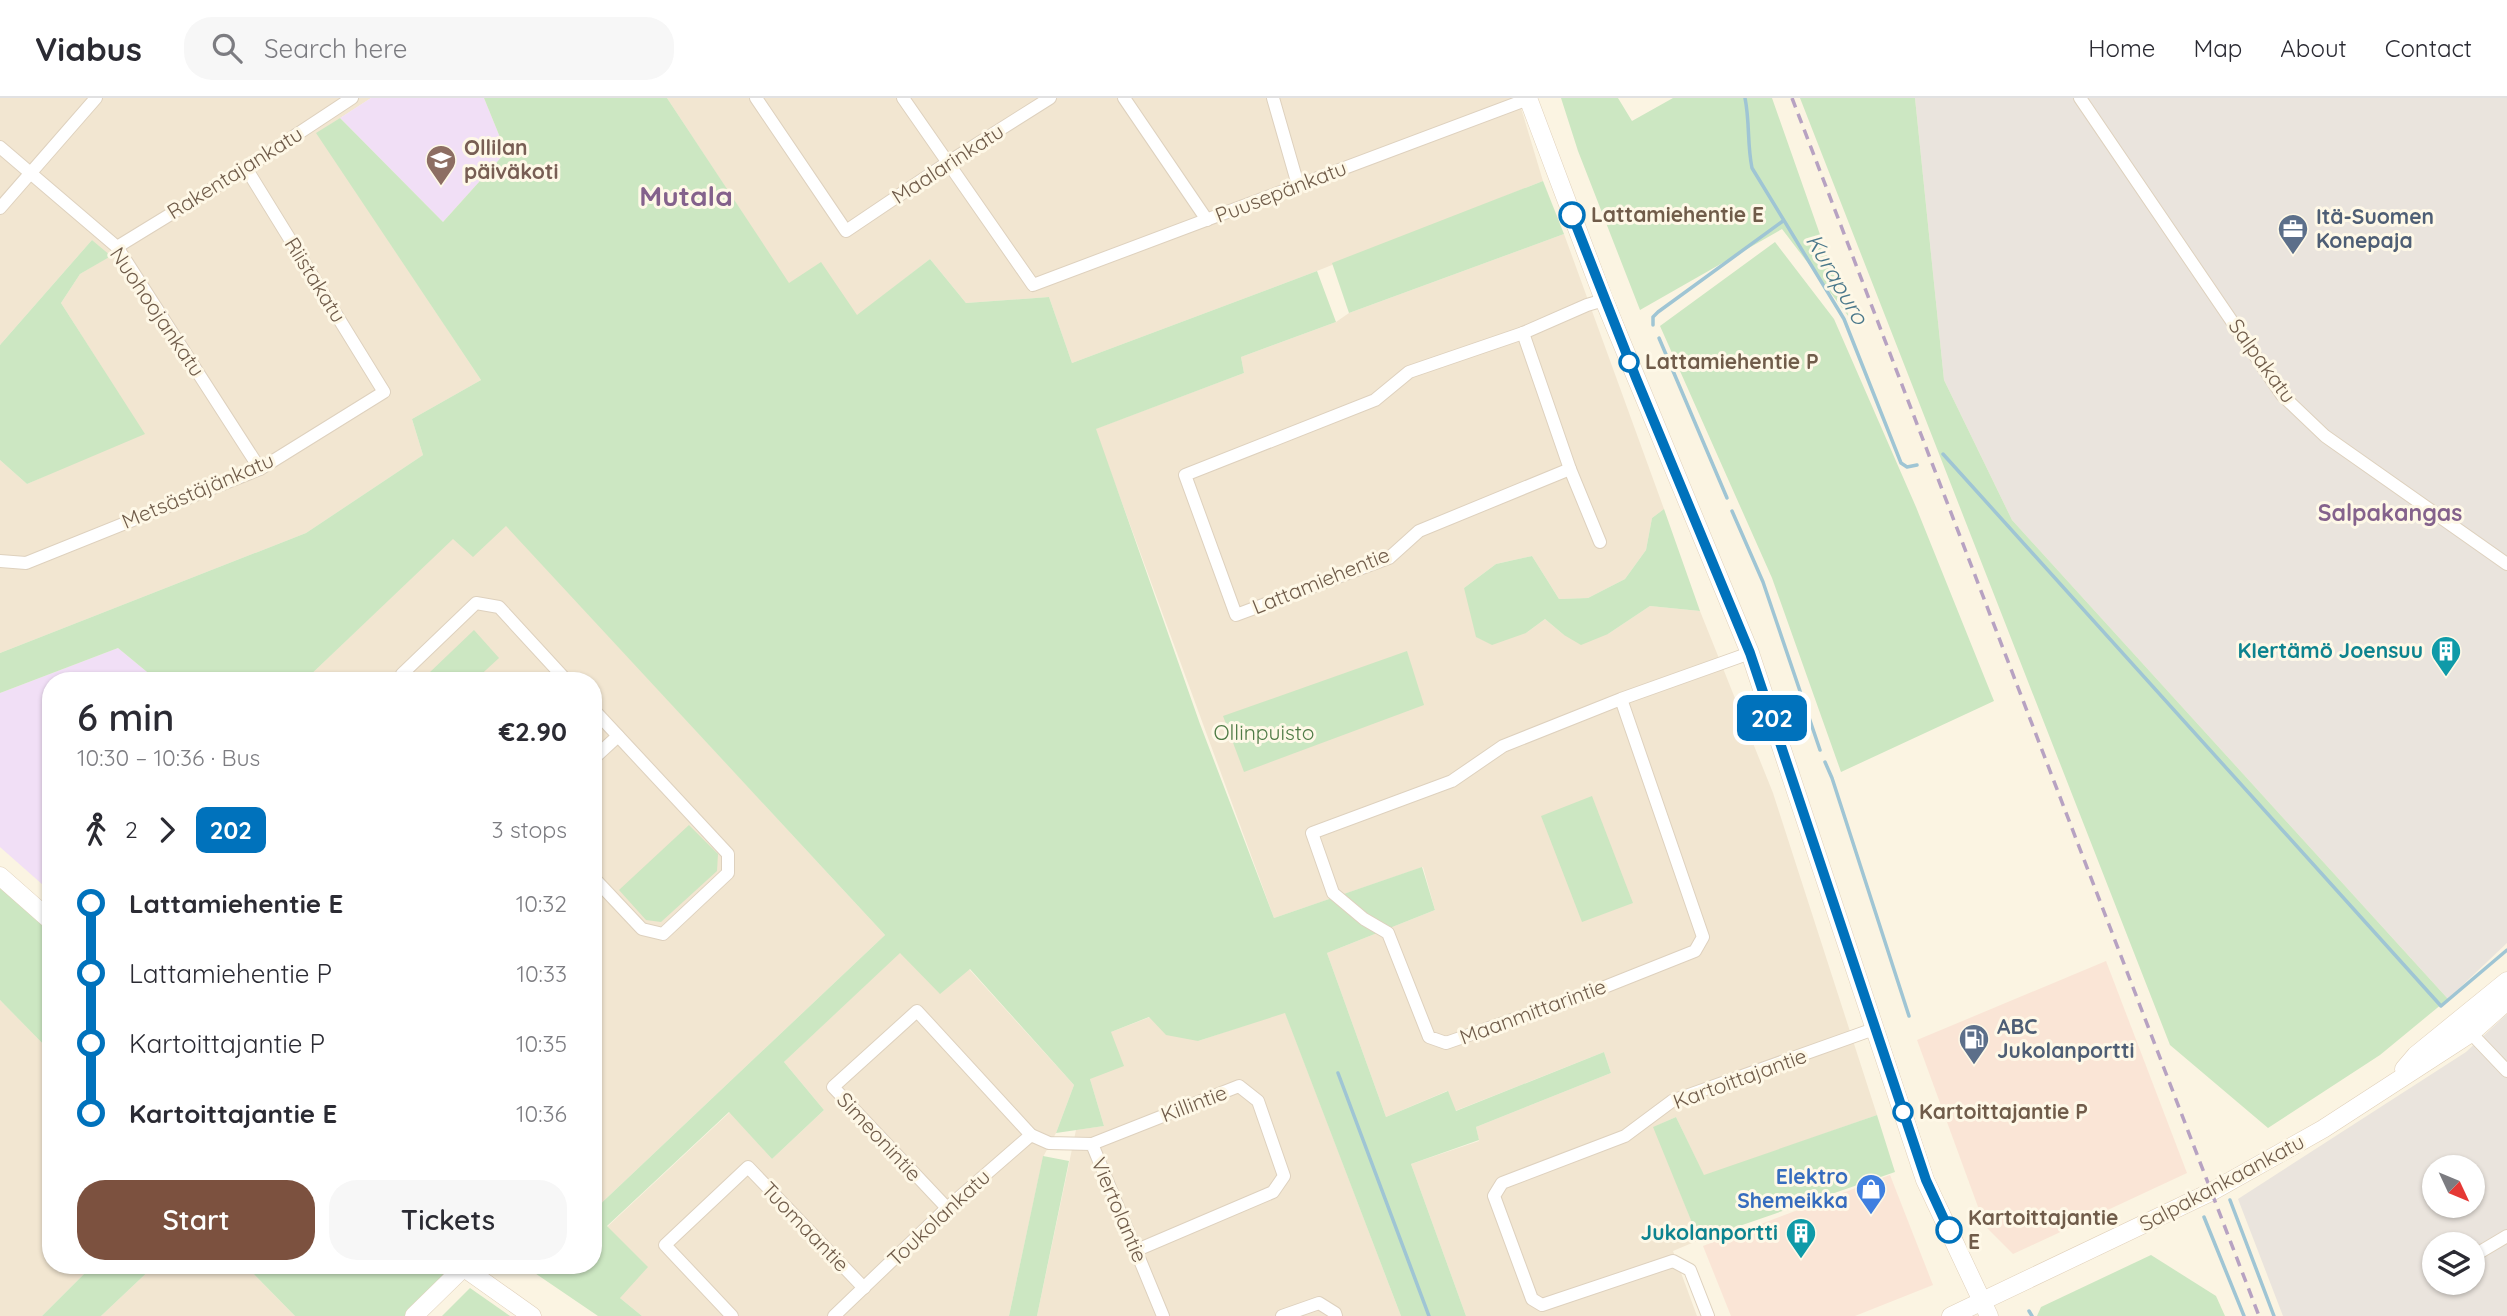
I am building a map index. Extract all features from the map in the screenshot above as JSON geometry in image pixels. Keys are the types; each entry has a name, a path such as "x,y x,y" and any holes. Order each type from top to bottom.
{"street":[{"path":"0,208 96,98"},
{"name":"Rakentajankatu","path":"117,247 246,168 352,98"},
{"name":"Maalarinkatu","path":"756,98 846,231 1050,98"},
{"path":"903,98 947,163"},
{"path":"1124,98 1207,220"},
{"path":"1273,98 1298,185"},
{"path":"1528,98 1604,300 1750,653 1926,1180 1986,1309"},
{"name":"Puusepänkatu","path":"947,163 1033,285 1528,98"},
{"name":"Salpakatu","path":"2080,98 2282,395 2325,436 2507,564"},
{"name":"Nuohoojankatu","path":"0,147 117,247 260,469"},
{"name":"Riistakatu","path":"246,168 384,392"},
{"name":"Lattamiehentie","path":"1570,469 1419,531 1389,558 1236,615 1185,475 1374,400 1409,372 1523,333 1604,300"},
{"path":"1523,333 1570,469 1600,542"},
{"name":"Metsästäjänkatu","path":"0,561 26,562 260,469 384,392"},
{"path":"404,672 476,603 499,607 559,672"},
{"name":"Maanmittarintie","path":"1621,699 1703,937 1695,951 1592,992 1446,1043 1429,1037 1388,933 1364,919 1333,893 1312,833 1452,781 1503,746 1621,699 1750,653"},
{"path":"602,719 728,854 728,873 663,934 642,929 602,887"},
{"path":"602,751 618,736"},
{"path":"0,876 42,913"},
{"name":"Salpakankaankatu","path":"2466,1027 2507,981"},
{"name":"Salpakankaankatu","path":"1951,1316 1986,1309 2211,1192 2323,1129 2382,1092 2466,1027 2507,1001"},
{"name":"Simeonintie","path":"947,1208 833,1087 917,1011 1031,1135"},
{"path":"2466,1027 2507,1071"},
{"name":"Kartoittajantie","path":"1708,1316 1690,1270 1673,1261 1542,1305 1532,1299 1494,1196 1502,1183 1625,1136 1671,1101 1874,1029"},
{"name":"Killintie","path":"1092,1144 1240,1086 1258,1101 1284,1176 1273,1192 1137,1250"},
{"name":"Viertolantie","path":"1031,1135 1049,1143 1092,1144 1163,1316"},
{"name":"Toukolankatu","path":"834,1316 947,1208 1031,1135"},
{"name":"Tuomaantie","path":"732,1316 665,1245 748,1167 864,1288"},
{"path":"2485,1249 2507,1236"},
{"path":"414,1316 454,1274"},
{"path":"471,1274 532,1316"},
{"path":"1282,1316 1319,1303 1336,1316"}],"shaded area":[{"path":"0,98 371,98 317,133 481,380 412,419 423,455 306,533 0,653 0,460 27,484 143,432 61,303 80,274 110,256 92,240 0,345"},
{"name":"Ollilan päiväkoti","path":"371,98 484,98 506,152 443,222 340,118"},
{"path":"667,98 1518,98 1543,181 1317,271 1072,363 1049,297 966,303 930,259 857,316 789,284"},
{"path":"1915,98 2507,98 2507,943 2448,999 2012,520 1944,380"},
{"path":"1564,234 1664,509 1652,518 1646,550 1625,579 1588,598 1559,599 1532,556 1496,564 1464,588 1526,633 1545,619 1564,635 1608,634 1650,606 1700,611 1773,793 1877,1115 1704,1176 1676,1117 1654,1127 1699,1240 1673,1251 1697,1316 1466,1316 1411,1164 1479,1141 1476,1127 1611,1073 1604,1052 1455,1111 1447,1091 1386,1117 1327,953 1435,910 1423,867 1274,918 1095,429 1244,373 1241,357 1336,322 1349,313"},
{"path":"506,525 885,935 602,1202 602,672 313,672 453,538"},
{"path":"118,648 147,672 55,672"},
{"path":"42,677 42,884 0,847 0,693"},
{"path":"900,952 969,969 1074,1085 1056,1133 1043,1157 1009,1316 642,1316 620,1298 607,1227 730,1112 772,1159 824,1110 784,1062"},
{"path":"2106,961 2187,1173 2013,1254 1985,1226 1917,1040"},
{"path":"0,1000 42,1043 42,1274 84,1274 42,1316 0,1316"},
{"path":"1285,1012 1401,1316 1037,1316 1076,1130 1104,1126 1090,1079 1111,1032 1150,1017 1198,1041"},
{"path":"2507,1014 2507,1316 2283,1316 2238,1199 2466,1052"},
{"path":"1890,1175 1933,1285 1855,1316 1731,1316 1703,1246"},
{"path":"145,1274 254,1274 295,1316 101,1316"}],"green space":[{"path":"484,98 667,98 789,283 821,262 857,315 930,259 966,303 1049,297 1072,363 1317,271 1336,322 1241,357 1244,373 1096,429 1200,724 1274,918 1422,867 1435,910 1327,953 1386,1117 1448,1091 1456,1111 1604,1052 1611,1073 1476,1127 1479,1140 1411,1164 1466,1316 1401,1316 1285,1013 1198,1041 1166,1035 1149,1017 1111,1032 1124,1066 1090,1079 1104,1126 1056,1133 1074,1085 970,969 940,994 900,953 784,1062 824,1110 772,1159 729,1112 607,1226 648,1267 620,1298 642,1316 598,1316 536,1274 602,1274 602,1202 885,935 506,526 473,557 453,539 313,672 147,672 118,648 55,672 42,672 42,677 0,693 0,653 306,533 423,455 412,419 481,380 316,133 340,118 443,222 506,152"},
{"path":"1561,98 1618,98 1632,121 1673,98 1772,98 1849,317 1782,229 1640,310 1578,151"},
{"path":"1800,98 1915,98 1944,380 2012,520 2448,999 2380,1055 2268,1128 2170,1045"},
{"path":"1543,181 1564,234 1349,313 1332,263"},
{"path":"92,240 111,256 80,274 61,303 145,434 27,484 0,460 0,345"},
{"path":"1775,242 1834,319 1916,507 1994,701 1841,772 1772,578 1660,326"},
{"path":"1664,509 1700,611 1650,606 1608,634 1581,645 1545,619 1526,633 1492,645 1476,637 1464,588 1496,564 1532,556 1559,599 1588,598 1625,579 1646,550 1652,518"},
{"path":"474,630 499,658 484,672 430,672"},
{"name":"Ollinpuisto","path":"1407,651 1424,705 1244,772 1223,716"},
{"path":"1592,796 1633,903 1582,922 1541,816"},
{"path":"689,825 718,854 717,871 661,922 646,920 619,890"},
{"path":"0,881 42,918 42,1043 0,1000"},
{"path":"1877,1115 1895,1172 1699,1240 1653,1127 1676,1117 1704,1175"},
{"path":"1043,1156 1069,1161 1037,1316 1009,1316"},
{"path":"2151,1255 2216,1296 2225,1316 2037,1316 2041,1307"},
{"path":"84,1274 145,1274 101,1316 42,1316"},
{"path":"254,1274 452,1274 408,1316 295,1316"},
{"path":"470,1288 510,1316 442,1316"}],"waterway":[{"name":"Kurapuro","path":"1745,98 1752,168 1844,319 1901,463 1907,467 1917,465"},
{"path":"1653,325 1653,317 1658,312 1783,221"},
{"path":"1659,338 1727,498"},
{"path":"1943,454 2441,1006 2507,950"},
{"path":"1732,511 1763,582 1820,750"},
{"path":"1825,762 1909,1016"},
{"path":"1338,1073 1429,1316"},
{"path":"2230,1200 2274,1316"},
{"path":"2204,1217 2244,1316"},
{"path":"2029,1311 2032,1316"}],"railway":[{"path":"1792,98 2259,1316"}],"bus line":[{"name":"202","path":"1572,215 1750,653 1926,1180 1949,1230"}],"place":[{"name":"Ollilan päiväkoti","path":"441,187"},
{"name":"Lattamiehentie E","path":"1572,215"},
{"name":"Itä-Suomen Konepaja","path":"2293,256"},
{"name":"Lattamiehentie P","path":"1629,362"},
{"name":"KIertämö Joensuu","path":"2446,678"},
{"name":"ABC Jukolanportti","path":"1974,1066"},
{"name":"Kartoittajantie P","path":"1903,1112"},
{"name":"Elektro Shemeikka","path":"1871,1216"},
{"name":"Kartoittajantie E","path":"1949,1230"},
{"name":"Jukolanportti","path":"1801,1260"}],"district":[{"name":"Mutala","path":"686,196"},
{"name":"Salpakangas","path":"2390,513"}]}
